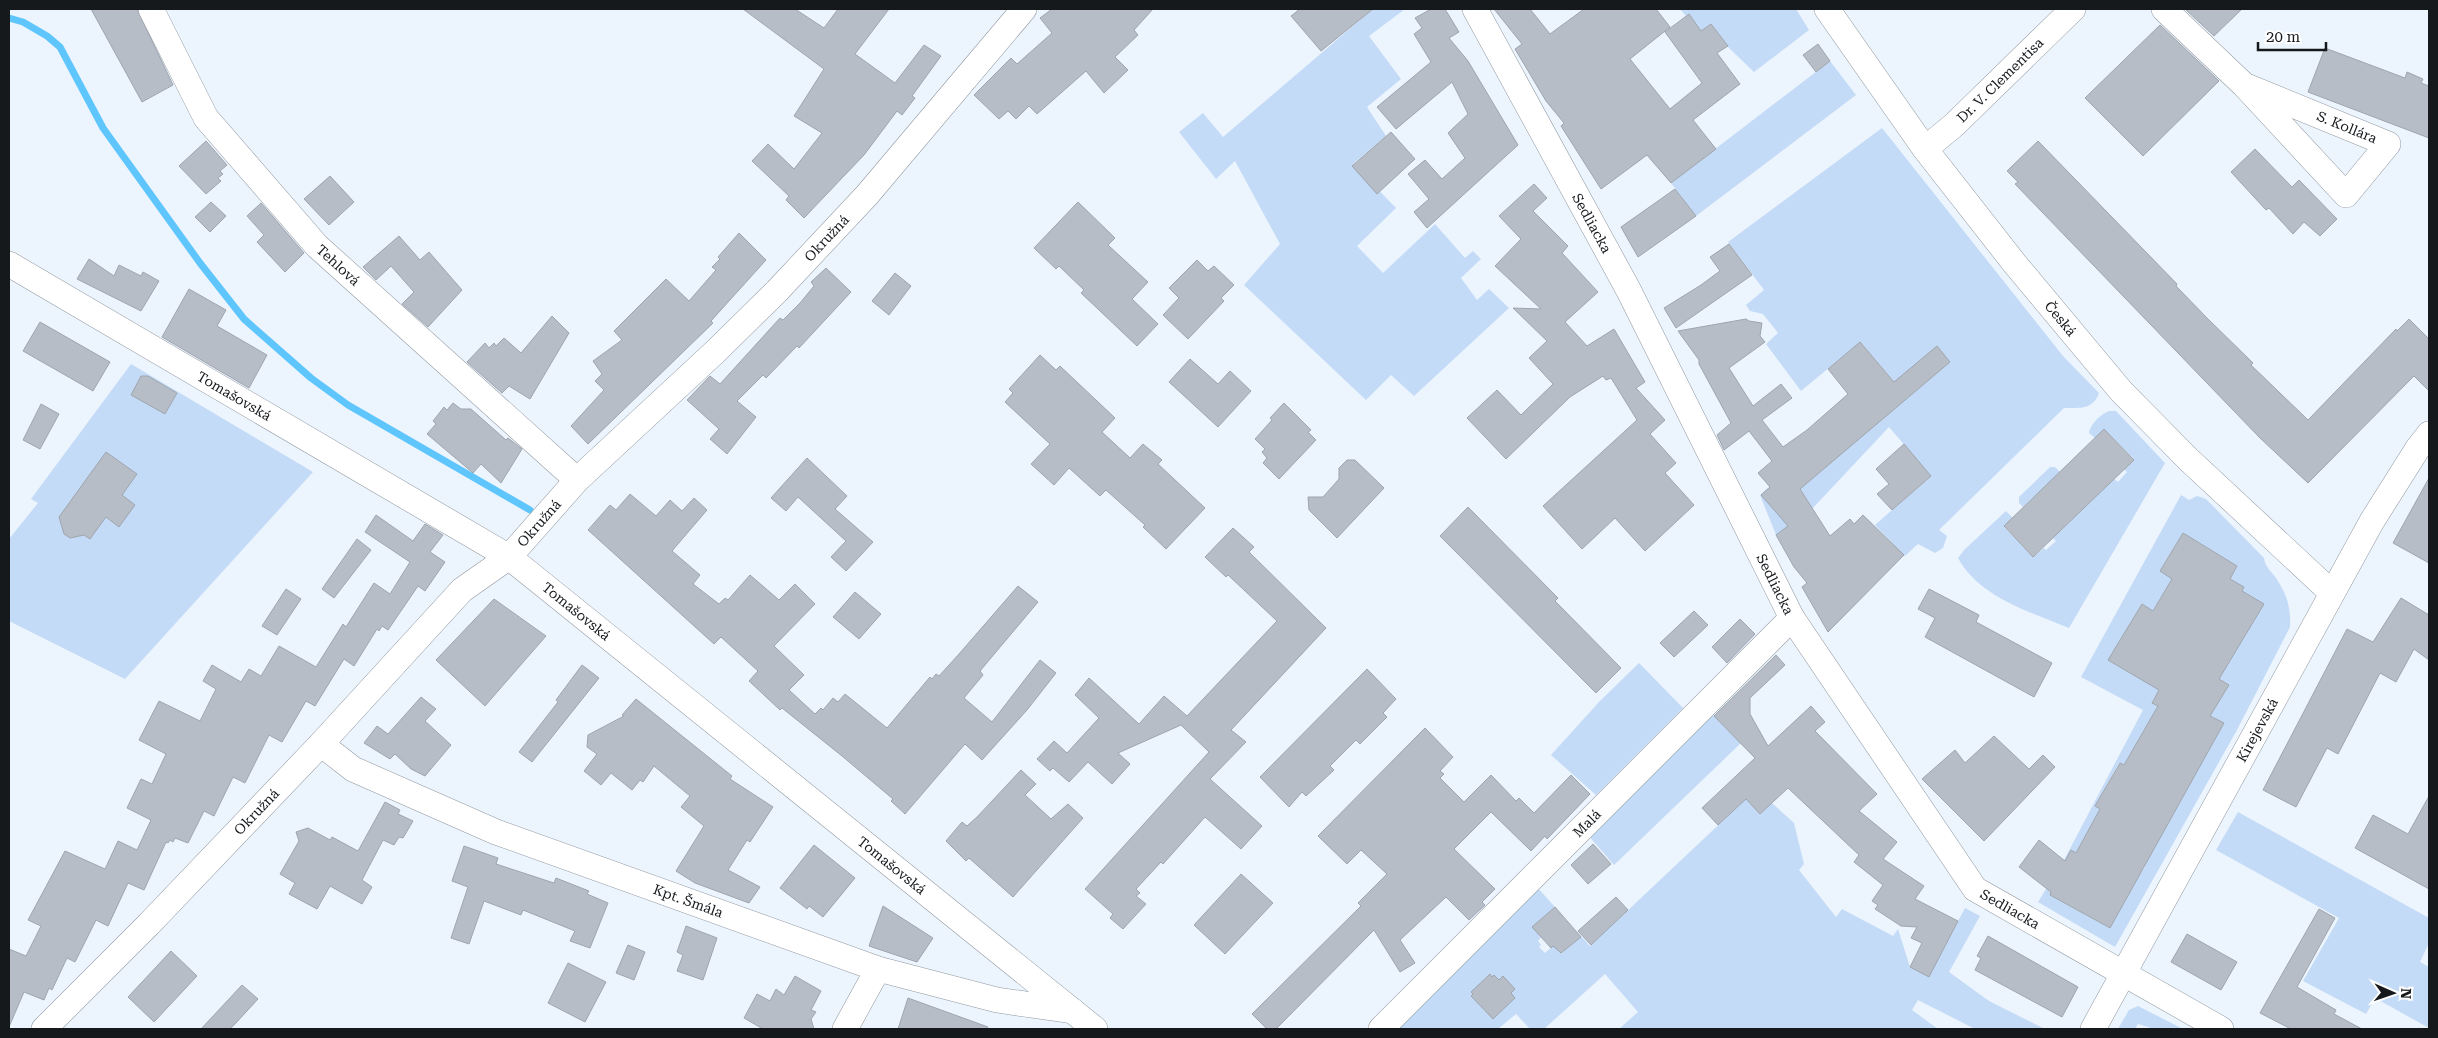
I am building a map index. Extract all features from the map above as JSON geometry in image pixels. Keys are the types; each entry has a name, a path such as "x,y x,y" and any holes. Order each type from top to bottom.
{"street":[{"name":"Tehlová","path":"151,9 206,118 317,246 577,480"},
{"name":"Okružná","path":"44,1029 149,924 321,744 462,590 509,557 577,480 716,351 777,291 867,195 1024,9"},
{"name":"Sedliacka","path":"1475,9 1629,291 1792,618 1974,889 2221,1029"},
{"name":"Česká","path":"1827,9 1925,149 2015,264 2121,391 2188,459 2332,593"},
{"name":"Dr. V. Clementisa","path":"1925,149 1954,125 2073,9"},
{"name":"S. Kollára","path":"2164,9 2244,85 2346,195 2388,144 2244,85"},
{"name":"Tomašovská","path":"9,264 509,557 1095,1029"},
{"name":"Kirejevská","path":"2093,1029 2372,521 2418,448 2429,434"},
{"name":"Malá","path":"1381,1029 1792,618"},
{"name":"Kpt. Šmála","path":"321,744 353,769 496,832 878,969 997,1000 1073,1011"},
{"path":"845,1029 878,969"}],"shaded area":[{"path":"1373,9 1405,9 1369,36 1401,79 1367,107 1386,136 1353,164 1396,208 1357,246 1383,273 1435,224 1465,258 1473,251 1481,259 1461,278 1477,300 1489,289 1509,308 1414,396 1391,375 1366,400 1244,285 1280,244 1235,161 1216,179 1179,132 1203,113 1223,137"},
{"path":"1680,9 1796,9 1809,30 1754,72 1727,46 1711,24 1701,31 1689,14 1686,16"},
{"path":"1830,61 1856,95 1696,216 1671,183"},
{"path":"1882,128 2063,356 2099,393 2093,403 2085,407 2064,408 1939,530 1947,536 1943,548 1935,553 1918,544 1905,556 1875,525 1931,476 1889,427 1812,509 1776,535 1760,495 1893,380 1860,342 1801,391 1766,344 1778,333 1763,314 1750,311 1746,305 1764,290 1728,242"},
{"path":"131,364 313,472 125,679 9,621 9,539 38,503 31,499"},
{"path":"2109,411 2116,411 2165,463 2069,628 2022,609 1992,593 1967,572 1958,558 1964,550 2006,511 2013,518 2004,527 2033,557 2044,548 2046,550 2056,541 2053,538 2114,479 2118,482 2127,472 2124,469 2134,459 2104,429 2095,438 2089,433 2091,426 2096,420"},
{"path":"2050,467 2055,467 2060,472 2023,507 2019,503 2019,497"},
{"path":"2181,495 2189,500 2197,496 2206,499 2264,558 2286,596 2290,614 2290,627 2237,730 2115,947 2038,902 2064,860 2143,710 2081,677","holes":["2183,533 2237,566 2230,579 2244,587 2242,591 2263,604 2219,679 2229,685 2224,694 2202,711 2223,723 2189,785 2094,838 2145,867 2141,873 2090,846 2125,900 2109,928 2050,895 2072,851 2076,853 2100,809 2095,806 2119,763 2124,765 2158,706 2152,702 2168,675 2109,660 2142,604 2153,611 2170,582 2172,578 2160,571"]},
{"path":"1639,663 1683,708 1596,795 1551,755 1599,702"},
{"path":"1709,711 1741,743 1614,865 1587,834"},
{"path":"1746,799 1772,803 1794,823 1804,864 1799,870 1836,917 1842,909 1893,936 1898,929 1910,967 1934,966 1965,908 1980,916 1949,972 1989,1001 2045,1029 1975,1029 1918,1000 1912,1010 1938,1029 1619,1029 1638,1012 1605,974 1544,1029 1530,1029 1516,1014 1498,1029 1397,1029 1536,886 1555,907 1533,927 1541,937 1538,941 1541,945 1539,947 1545,953 1553,946 1562,953 1578,933 1590,946"},
{"path":"2238,812 2429,918 2429,943 2420,962 2429,967 2429,1028 2375,998 2366,1014 2303,981 2339,918 2216,850"},
{"path":"2138,1006 2183,1029 2154,1029 2138,1024 2135,1029 2118,1029 2129,1010"}],"building":[{"path":"91,9 137,9 173,85 142,102"},
{"path":"743,9 795,9 824,28 838,9 889,9 855,54 895,83 924,45 941,56 912,96 915,98 902,115 897,111 864,155 804,218 786,200 789,196 752,161 768,144 794,169 822,133 794,116 824,69"},
{"path":"1052,9 1153,9 1134,30 1138,35 1115,57 1128,70 1104,93 1086,71 1037,114 1029,106 1016,119 1008,111 999,119 974,95 1011,58 1017,64 1052,33 1040,18"},
{"path":"1300,9 1373,9 1321,51 1291,16"},
{"path":"1431,9 1445,9 1459,32 1449,38 1468,61 1518,145 1427,228 1414,212 1429,199 1408,174 1425,160 1442,179 1465,158 1448,133 1468,114 1452,82 1396,129 1377,107 1431,62 1414,34 1422,28 1415,18"},
{"path":"1494,9 1530,9 1550,34 1584,9 1656,9 1670,27 1630,59 1670,109 1702,83 1665,32 1689,14 1701,31 1711,24 1728,46 1717,53 1740,84 1693,120 1716,149 1671,183 1647,155 1601,189 1561,126 1564,123 1546,101 1515,49 1522,44"},
{"path":"2185,9 2242,9 2214,36"},
{"path":"2160,25 2219,81 2143,156 2085,98"},
{"path":"1818,44 1830,61 1816,72 1803,55"},
{"path":"2325,48 2405,78 2407,72 2423,79 2421,83 2429,86 2429,138 2308,92"},
{"path":"1391,132 1415,159 1377,194 1352,166"},
{"path":"206,141 227,165 220,171 223,174 218,178 221,181 206,194 179,166"},
{"path":"2038,141 2177,284 2176,286 2253,363 2251,365 2308,420 2396,329 2397,331 2409,319 2429,339 2429,391 2414,376 2308,483 2260,438 2015,184 2018,182 2007,171"},
{"path":"2255,149 2292,187 2299,180 2337,219 2320,236 2304,222 2293,234 2269,208 2266,210 2231,172"},
{"path":"330,176 354,202 329,225 304,199"},
{"path":"1534,184 1547,198 1533,211 1568,246 1562,253 1598,292 1565,322 1587,346 1614,329 1645,382 1636,388 1665,420 1650,434 1676,463 1665,473 1694,505 1645,551 1615,518 1582,549 1543,506 1637,420 1611,378 1606,380 1603,376 1570,397 1506,459 1467,418 1497,390 1521,415 1553,384 1529,358 1547,341 1513,308 1541,309 1495,266 1521,239 1499,216"},
{"path":"1675,189 1696,216 1638,257 1621,227"},
{"path":"211,202 226,216 210,232 195,217"},
{"path":"1078,202 1115,238 1108,245 1148,282 1132,299 1158,324 1137,346 1081,293 1084,290 1059,266 1056,269 1034,248"},
{"path":"261,203 304,253 285,272 257,242 264,235 247,216"},
{"path":"739,233 766,260 711,321 713,323 588,444 571,426 604,390 595,381 602,374 593,361 622,340 614,331 666,279 689,301 716,270 712,267 720,259 718,257"},
{"path":"399,236 420,260 429,252 462,290 428,327 402,304 414,292 391,266 376,280 363,267"},
{"path":"1729,244 1752,275 1676,328 1664,308 1720,271 1710,257"},
{"path":"89,259 114,276 119,265 141,276 143,272 159,281 141,311 77,279"},
{"path":"1197,260 1208,271 1214,266 1234,285 1221,298 1224,301 1188,339 1163,315 1179,298 1169,288"},
{"path":"826,268 851,292 799,348 797,346 766,378 763,375 737,401 756,417 727,454 710,439 719,429 687,400 710,376 720,384 780,318 783,320 800,303 814,286 811,282"},
{"path":"895,273 911,286 889,315 872,301"},
{"path":"189,289 226,310 217,326 267,355 249,388 162,337"},
{"path":"552,316 569,333 530,399 509,386 502,393 467,362 485,343 489,348 494,343 496,346 504,338 521,353"},
{"path":"1746,319 1762,323 1760,336 1765,342 1729,368 1753,406 1781,384 1792,398 1762,420 1783,447 1807,430 1848,394 1828,369 1860,342 1894,382 1937,346 1950,362 1800,489 1830,536 1850,519 1854,524 1863,515 1904,555 1828,632 1802,587 1807,583 1794,567 1776,535 1788,526 1761,495 1770,487 1758,473 1772,461 1749,431 1724,450 1717,435 1731,423 1699,364 1699,360 1678,331"},
{"path":"40,322 110,362 93,391 23,351"},
{"path":"1040,355 1056,370 1060,366 1115,418 1102,432 1130,458 1143,444 1162,460 1158,464 1205,508 1166,549 1143,527 1145,525 1106,490 1100,496 1069,468 1054,485 1031,464 1050,444 1005,402 1013,393 1009,389"},
{"path":"1190,359 1218,384 1230,371 1251,391 1218,427 1169,382"},
{"path":"141,376 148,376 177,393 165,414 131,395"},
{"path":"453,403 461,409 471,409 506,440 508,438 522,449 501,483 481,464 473,473 427,434 436,424 433,421 444,407 447,410"},
{"path":"1284,403 1311,430 1308,432 1316,440 1279,479 1263,463 1267,458 1262,452 1265,449 1255,439"},
{"path":"41,404 59,414 40,449 23,440"},
{"path":"2104,429 2134,460 2033,557 2004,526"},
{"path":"1904,444 1931,476 1892,510 1877,494 1889,484 1876,469"},
{"path":"106,452 137,474 122,495 135,505 119,527 106,517 90,539 84,535 70,538 64,534 59,517"},
{"path":"807,458 847,496 835,509 873,542 846,571 831,557 846,541 798,497 786,511 771,498"},
{"path":"1347,460 1355,460 1384,488 1337,538 1309,510 1308,497 1323,497 1339,479 1339,468"},
{"path":"2429,478 2429,563 2393,543"},
{"path":"630,494 656,516 670,500 682,511 694,498 707,510 672,551 700,575 693,584 719,604 725,598 728,600 750,575 779,600 795,584 815,604 774,646 804,675 789,690 815,714 821,708 823,710 833,698 838,702 845,694 887,728 930,677 932,679 936,674 939,676 1018,586 1038,602 980,671 983,675 964,698 992,722 1040,660 1056,673 1027,710 982,760 965,744 905,814 891,801 893,799 782,708 780,710 749,681 758,671 721,637 714,644 588,530 610,505 616,510"},
{"path":"1468,507 1558,598 1555,601 1621,668 1596,693 1440,536"},
{"path":"376,515 413,541 425,524 443,535 430,552 445,562 425,591 418,586 388,630 382,626 379,631 377,629 354,666 344,659 315,706 306,701 282,742 269,735 245,783 233,777 214,816 204,811 188,843 175,838 173,842 170,840 168,843 166,842 144,890 128,883 108,926 96,920 75,962 67,958 52,990 49,988 44,1000 24,992 9,1027 9,949 26,956 41,926 28,920 65,851 105,869 118,841 137,850 151,820 127,808 141,779 152,784 166,754 139,740 159,701 200,721 216,689 203,681 212,665 241,682 249,669 261,676 279,646 316,667 343,624 346,627 374,583 390,594 410,562 365,532"},
{"path":"1233,528 1254,547 1249,552 1326,628 1231,730 1246,742 1210,779 1262,826 1241,849 1205,817 1163,864 1161,862 1136,889 1140,893 1136,896 1146,904 1123,929 1110,918 1113,914 1085,889 1209,752 1181,725 1118,753 1130,764 1112,784 1088,762 1069,782 1053,768 1050,771 1037,759 1054,741 1067,753 1099,718 1075,695 1089,678 1139,724 1164,696 1187,716 1277,621 1228,575 1226,577 1205,557"},
{"path":"2183,533 2237,566 2230,579 2244,587 2242,591 2264,604 2219,679 2229,685 2210,716 2224,723 2110,928 2050,895 2051,892 2019,867 2039,840 2065,861 2071,850 2076,853 2100,809 2095,806 2120,763 2124,765 2158,706 2152,703 2159,690 2108,660 2142,604 2153,611 2172,579 2160,571"},
{"path":"357,539 371,550 334,598 322,589"},
{"path":"286,589 301,599 277,635 262,626"},
{"path":"1929,589 1979,615 1976,622 2052,663 2034,697 1925,637 1935,618 1918,609"},
{"path":"855,592 881,614 859,639 833,617"},
{"path":"2401,598 2429,615 2429,660 2414,649 2396,682 2380,673 2338,754 2327,748 2296,807 2263,790 2347,629 2373,642"},
{"path":"494,599 546,636 485,706 436,660"},
{"path":"1694,611 1708,625 1674,657 1660,643"},
{"path":"1740,619 1755,634 1727,663 1712,647"},
{"path":"1776,655 1785,665 1750,698 1750,714 1768,746 1811,706 1825,722 1815,731 1877,794 1859,811 1897,842 1883,859 1924,886 1915,899 1958,921 1929,977 1910,967 1922,943 1911,938 1917,927 1901,926 1875,909 1878,905 1872,901 1883,885 1854,862 1859,855 1788,788 1760,814 1746,799 1718,825 1702,808 1755,758 1714,716"},
{"path":"582,665 599,678 532,762 519,752 558,702 556,700"},
{"path":"1367,669 1396,699 1383,713 1387,717 1360,744 1356,740 1330,766 1334,770 1306,796 1302,792 1289,807 1260,777"},
{"path":"421,697 436,709 425,721 451,745 425,776 411,769 395,754 390,759 364,743 377,726 388,734"},
{"path":"636,699 732,776 730,779 773,807 750,842 747,840 728,870 760,887 749,903 695,883 676,871 704,826 681,807 690,796 654,766 643,782 640,780 632,790 611,773 601,785 584,771 597,754 587,747 588,735 624,716 622,715"},
{"path":"1425,728 1453,757 1440,771 1444,774 1440,778 1464,802 1491,775 1516,801 1519,798 1534,813 1571,775 1590,794 1547,839 1545,836 1531,851 1491,812 1454,849 1495,889 1482,902 1485,905 1469,920 1446,897 1400,940 1415,963 1400,972 1374,930 1276,1029 1267,1029 1252,1014 1361,906 1358,903 1387,874 1361,850 1347,864 1318,836"},
{"path":"1994,736 2029,769 2043,755 2055,767 1984,841 1922,779 1955,750 1965,763"},
{"path":"1021,770 1036,784 1025,795 1051,819 1068,804 1083,818 1013,897 969,858 966,861 946,841 962,822 967,826 977,817"},
{"path":"2429,796 2429,889 2355,848 2373,815 2408,834"},
{"path":"385,802 400,810 398,814 413,821 403,838 399,837 394,845 383,840 362,880 372,887 362,904 330,886 317,909 289,894 295,883 280,874 299,841 296,832 308,828 330,840 332,837 358,851"},
{"path":"1593,844 1611,864 1588,884 1571,865"},
{"path":"814,845 855,878 823,917 809,906 807,909 780,888"},
{"path":"464,846 498,858 496,864 554,883 556,878 589,891 587,894 608,903 590,948 570,941 575,931 523,910 521,915 484,901 469,944 451,938 468,887 452,881"},
{"path":"1241,874 1273,903 1225,954 1194,925"},
{"path":"1616,897 1628,910 1591,945 1578,931"},
{"path":"883,906 933,938 917,962 869,946"},
{"path":"1555,907 1581,937 1561,953 1553,946 1551,948 1532,927"},
{"path":"2319,909 2335,918 2297,987 2336,1010 2334,1014 2362,1029 2291,1029 2260,1013"},
{"path":"686,926 717,938 703,980 677,971 683,955 677,952"},
{"path":"2187,934 2237,962 2221,990 2171,962"},
{"path":"1988,936 2078,987 2062,1017 1975,970 1981,958 1977,956"},
{"path":"628,945 645,952 634,980 616,973"},
{"path":"171,951 197,976 154,1022 128,997"},
{"path":"568,963 606,982 585,1022 548,1003"},
{"path":"1490,974 1499,980 1503,976 1515,989 1511,993 1515,998 1493,1019 1471,996 1473,994 1471,992"},
{"path":"795,976 821,991 811,1010 816,1012 811,1019 814,1029 763,1029 744,1018 757,994 770,1001 776,989 784,995"},
{"path":"242,985 258,999 235,1024 230,1029 201,1029"},
{"path":"908,998 988,1027 987,1029 898,1029"}],"waterway":[{"path":"9,18 23,22 47,36 60,47 103,128 200,263 244,319 311,378 348,405 530,510"}]}
